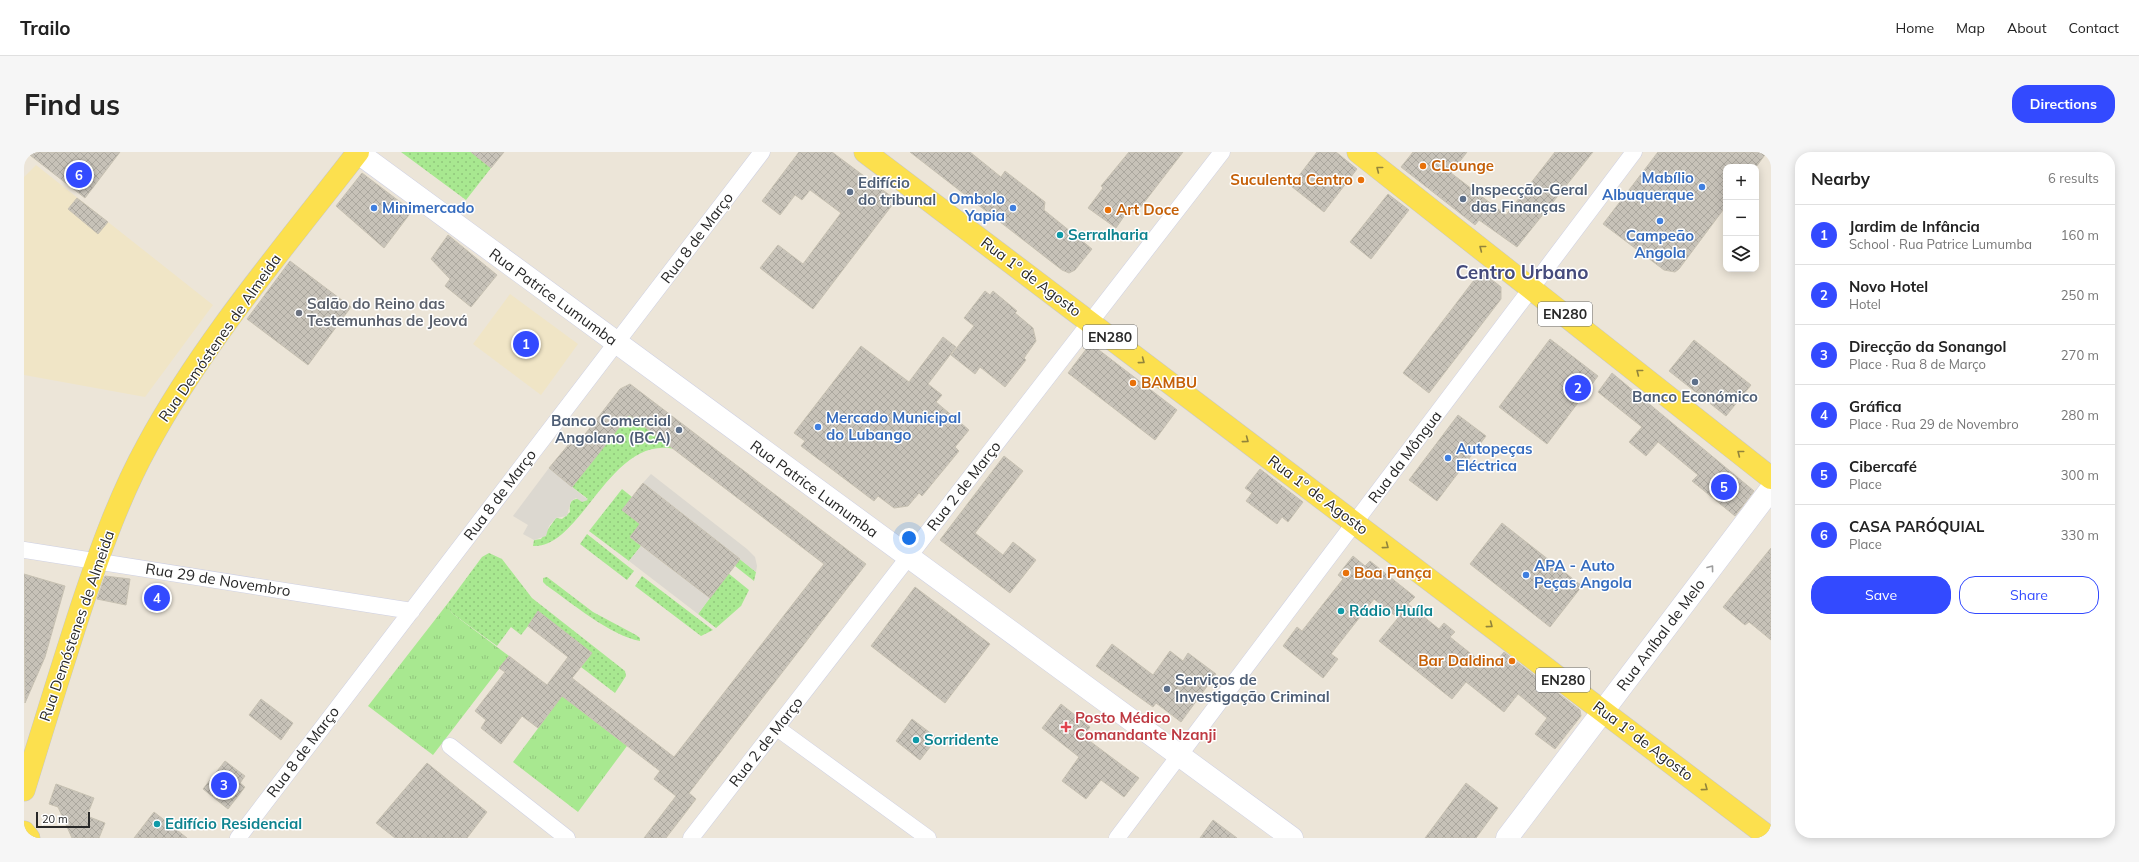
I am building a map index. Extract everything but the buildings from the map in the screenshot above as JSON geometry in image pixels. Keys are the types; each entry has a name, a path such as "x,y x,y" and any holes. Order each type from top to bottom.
{"main road":[{"name":"Rua Demóstenes de Almeida","path":"24,790 55,685 97,561 146,446 186,382 267,269 358,152"},
{"name":"Rua 1º de Agosto","path":"865,152 1770,838"},
{"name":"EN280","path":"1358,152 1771,478"},
{"path":"24,832 29,838"}],"street":[{"name":"Rua Patrice Lumumba","path":"358,152 616,343 1292,838"},
{"name":"Rua 8 de Março","path":"238,838 762,152"},
{"name":"Rua 2 de Março","path":"691,838 1222,152"},
{"name":"Rua da Môngua","path":"1117,838 1634,152"},
{"name":"Rua Aníbal de Melo","path":"1507,838 1771,489"},
{"name":"Rua 29 de Novembro","path":"24,550 412,611"},
{"path":"777,728 928,838"},
{"path":"450,746 566,838"}],"shaded area":[{"path":"36,165 213,305 145,397 24,375 24,177"},
{"path":"510,294 578,344 541,395 473,344"},
{"path":"549,468 588,500 582,502 576,498 571,501 567,516 556,518 549,526 546,536 534,540 523,534 528,525 513,516"},
{"path":"651,474 747,549 755,557 757,566 756,572 643,483"},
{"path":"641,546 710,598 698,614 629,561"}],"green space":[{"path":"401,152 471,152 491,168 466,200"},
{"path":"629,415 674,449 652,449 632,459 614,474 566,530 550,542 533,546 534,540 541,539 556,518 562,519 570,512 570,504 572,501 577,499 588,499 572,487"},
{"path":"622,489 632,497 622,510 640,524 630,537 641,546 629,561 589,531"},
{"path":"587,534 634,571 627,580 580,544"},
{"path":"489,553 502,559 532,598 625,671 626,676 615,693 581,667 592,653 539,612 521,635 511,627 497,646 453,614 449,609 448,603 482,557"},
{"path":"740,559 756,572 754,581 735,566"},
{"path":"728,573 749,590 741,606 716,628 698,614"},
{"path":"642,576 713,630 701,636 635,586"},
{"path":"547,577 593,612 636,635 640,638 640,641 616,633 591,618 546,585 543,582 543,578"},
{"path":"448,603 449,609 453,614 509,656 433,755 368,706"},
{"path":"562,696 627,746 578,812 513,762"}],"place":[{"name":"CLounge","path":"1423,166"},
{"name":"CASA PARÓQUIAL","path":"79,175"},
{"name":"Suculenta Centro","path":"1361,180"},
{"name":"Mabílio Albuquerque","path":"1702,187"},
{"name":"Edifício do tribunal","path":"850,192"},
{"name":"Inspecção-Geral das Finanças","path":"1463,199"},
{"name":"Minimercado","path":"374,208"},
{"name":"Ombolo Yapia","path":"1013,208"},
{"name":"Art Doce","path":"1108,210"},
{"name":"Campeão Angola","path":"1660,221"},
{"name":"Serralharia","path":"1060,235"},
{"name":"Salão do Reino das Testemunhas de Jeová","path":"299,313"},
{"name":"Jardim de Infância","path":"526,344"},
{"name":"Banco Económico","path":"1695,382"},
{"name":"BAMBU","path":"1133,383"},
{"name":"Novo Hotel","path":"1578,388"},
{"name":"Mercado Municipal do Lubango","path":"818,427"},
{"name":"Banco Comercial Angolano (BCA)","path":"679,430"},
{"name":"Autopeças Eléctrica","path":"1448,458"},
{"name":"Cibercafé","path":"1724,487"},
{"name":"Boa Pança","path":"1346,573"},
{"name":"APA - Auto Peças Angola","path":"1526,575"},
{"name":"Gráfica","path":"157,598"},
{"name":"Rádio Huíla","path":"1341,611"},
{"name":"Bar Daldina","path":"1512,661"},
{"name":"Serviços de Investigação Criminal","path":"1167,689"},
{"name":"Posto Médico Comandante Nzanji","path":"1066,727"},
{"name":"Sorridente","path":"916,740"},
{"name":"Direcção da Sonangol","path":"224,785"},
{"name":"Edifício Residencial","path":"157,824"}],"district":[{"name":"Centro Urbano","path":"1522,272"}]}
